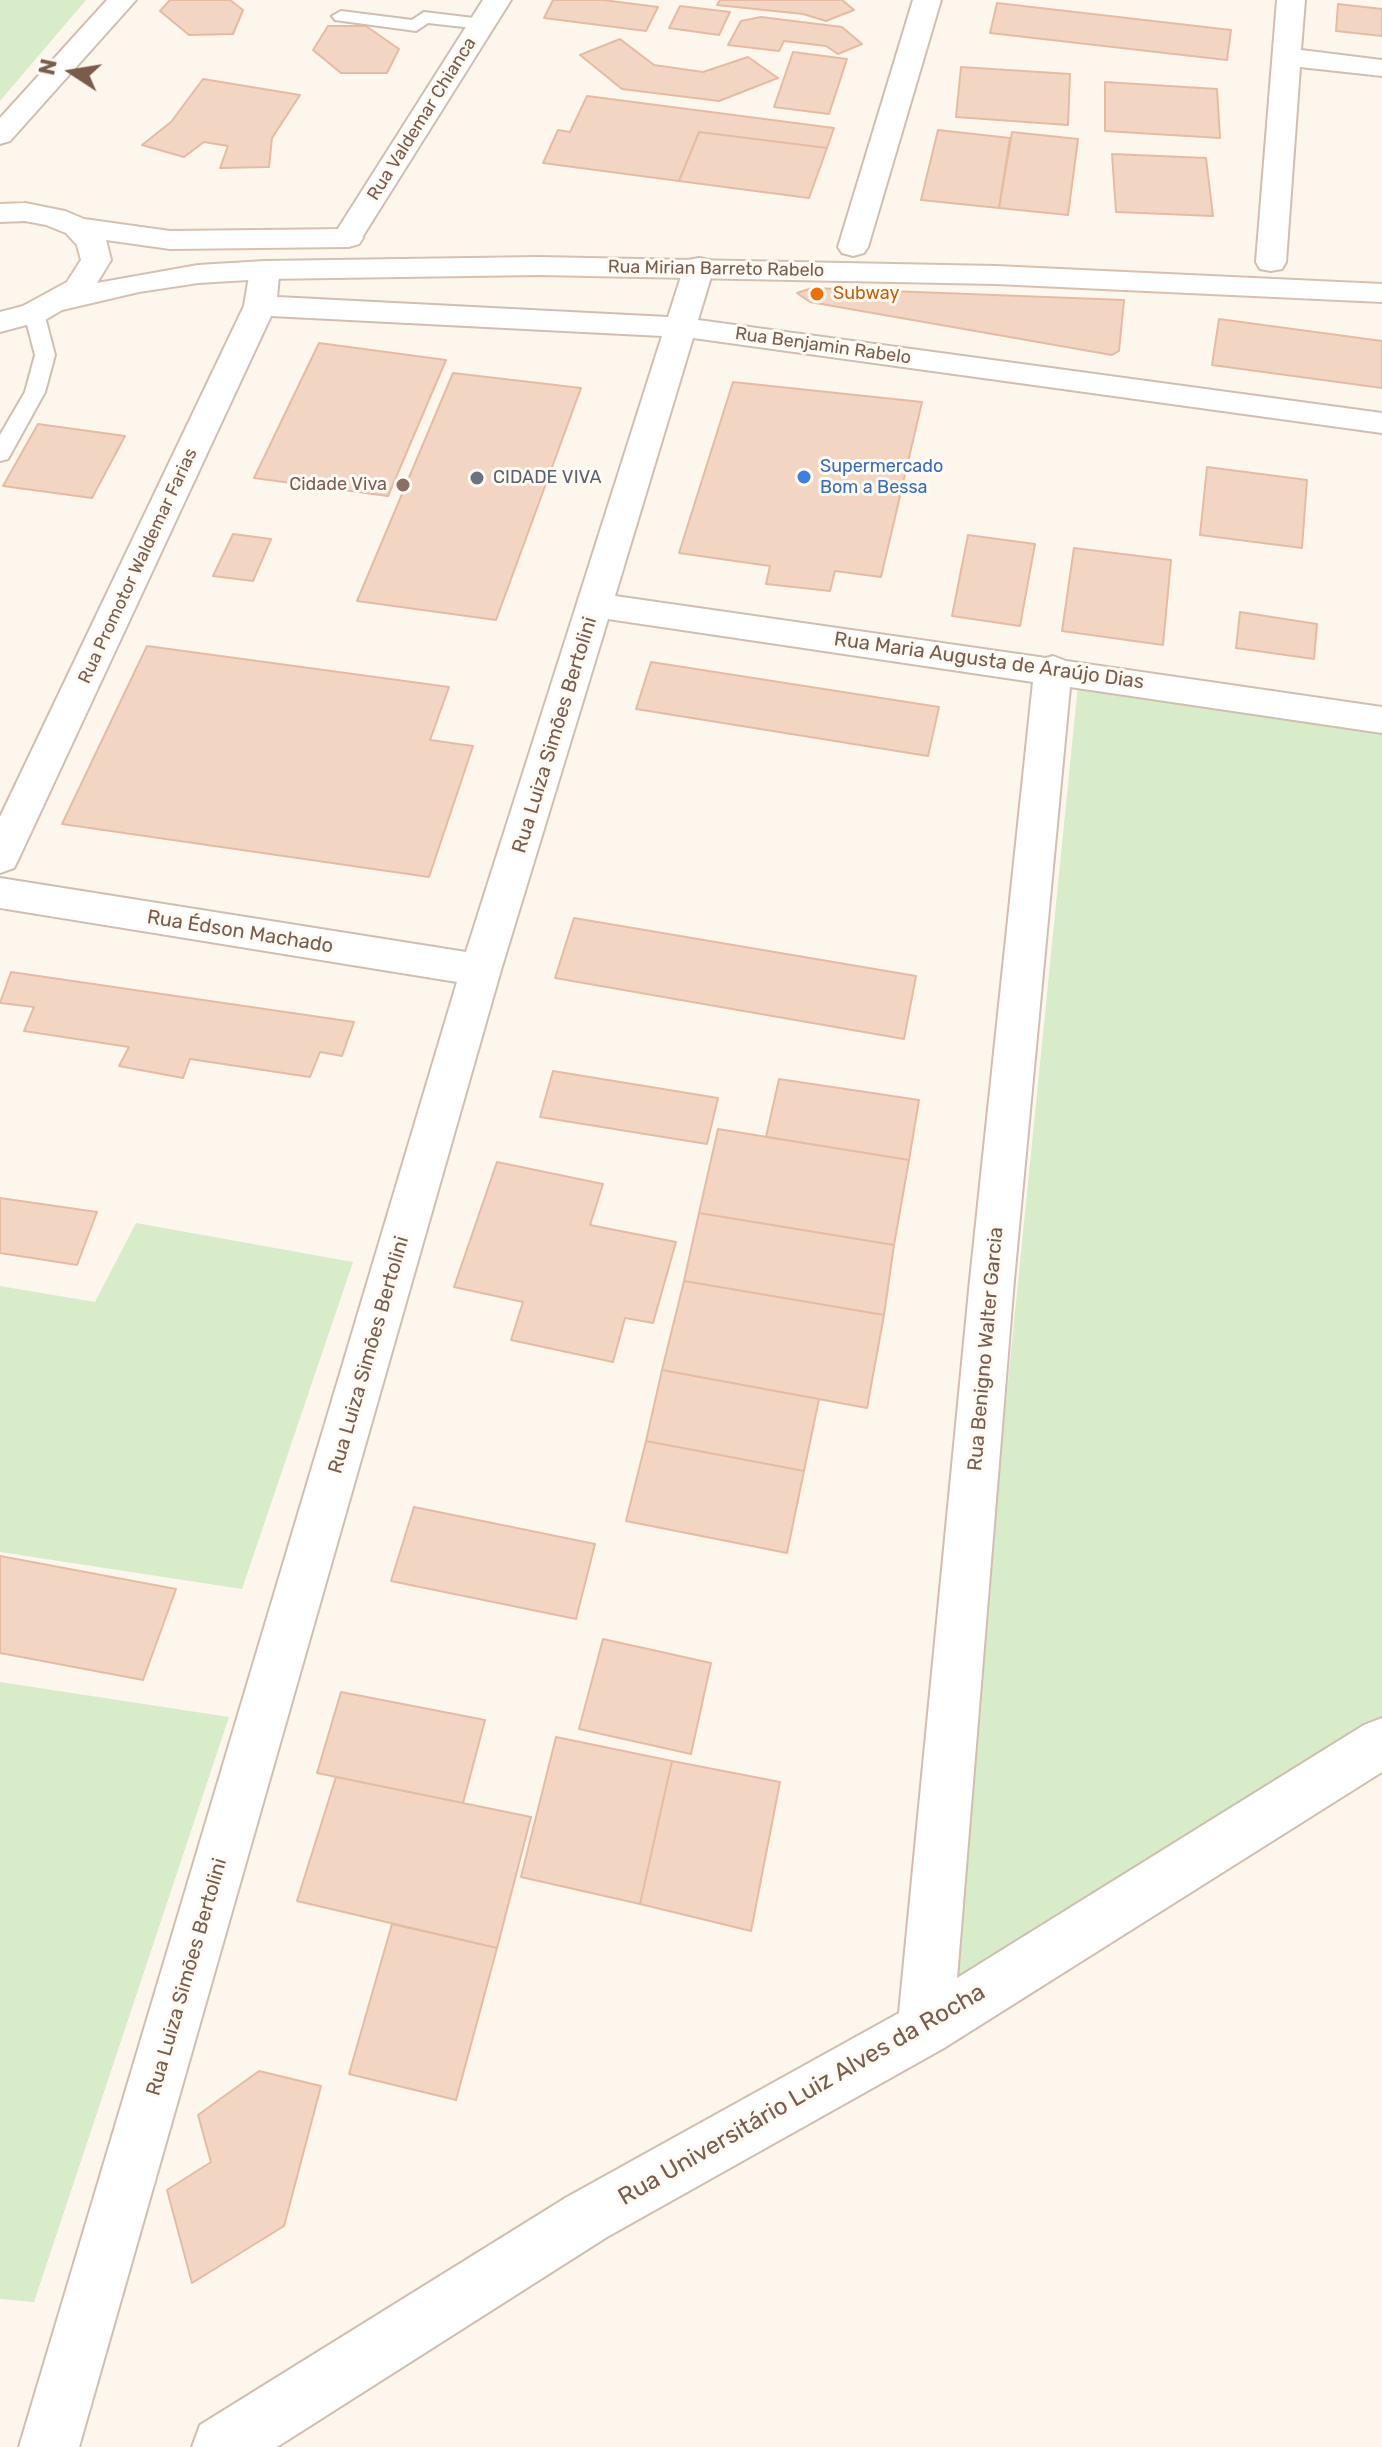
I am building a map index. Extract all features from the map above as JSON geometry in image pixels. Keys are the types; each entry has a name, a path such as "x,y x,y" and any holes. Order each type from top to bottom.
{"street":[{"path":"0,135 122,0"},
{"path":"853,247 927,0"},
{"path":"1271,262 1291,0"},
{"name":"Rua Valdemar Chianca","path":"347,238 490,12"},
{"path":"1286,57 1382,68"},
{"path":"0,213 25,212 116,235 170,240 379,238"},
{"path":"43,308 79,288 96,260 92,242 77,227"},
{"name":"Rua Mirian Barreto Rabelo","path":"709,247 996,275 1382,293"},
{"name":"Rua Mirian Barreto Rabelo","path":"0,322 139,283 198,274 709,247 853,247 1382,266"},
{"name":"Rua Luiza Simões Bertolini","path":"49,2447 481,970 680,327 709,247"},
{"name":"Rua Promotor Waldemar Farias","path":"0,858 260,306 265,270"},
{"name":"Rua Benjamin Rabelo","path":"260,306 680,327 1382,423"},
{"name":"Rua Maria Augusta de Araújo Dias","path":"596,605 1053,669 1382,720"},
{"name":"Rua Benigno Walter Garcia","path":"925,2029 992,1280 1053,669"},
{"name":"Rua Édson Machado","path":"0,893 481,970"},
{"name":"Rua Universitário Luiz Alves da Rocha","path":"222,2447 587,2217 925,2029 1382,1743"}],"lane":[{"path":"341,16 416,26 424,17 490,12"},
{"path":"0,454 35,392 45,355 43,308"}],"green space":[{"path":"0,0 86,0 0,101"},
{"path":"1080,665 1382,721 1382,1724 946,1999"},
{"path":"136,1223 353,1262 242,1589 0,1552 0,1286 95,1302"},
{"path":"0,1682 229,1717 34,2302 0,2299"}],"building":[{"path":"170,0 230,0 243,10 233,34 189,35 160,11"},
{"path":"553,0 603,0 658,7 646,31 544,18"},
{"path":"720,0 842,0 854,10 826,21 803,14 717,5"},
{"path":"997,3 1231,30 1227,60 990,33"},
{"path":"1338,4 1382,9 1382,36 1336,31"},
{"path":"680,6 730,12 719,35 669,28"},
{"path":"761,17 842,27 862,44 838,54 826,46 784,41 779,51 728,45 741,21"},
{"path":"328,26 366,26 399,49 387,73 341,73 313,50"},
{"path":"620,39 654,65 703,72 748,57 778,78 719,101 622,89 580,55"},
{"path":"793,52 847,59 829,114 774,107"},
{"path":"961,67 1070,74 1068,125 956,117"},
{"path":"203,79 300,95 272,138 269,167 220,168 228,146 204,142 184,157 142,145 171,122"},
{"path":"1105,82 1217,89 1220,138 1105,131"},
{"path":"587,96 834,128 827,148 699,132 679,181 543,163 558,130 570,132"},
{"path":"938,130 1010,138 999,208 921,200"},
{"path":"699,132 827,148 809,198 679,181"},
{"path":"1012,132 1078,139 1068,215 999,208"},
{"path":"1112,154 1206,158 1213,216 1116,212"},
{"path":"812,288 1124,300 1119,351 1112,355 810,302 797,293"},
{"path":"1219,319 1382,341 1382,388 1212,365"},
{"path":"319,343 446,360 388,496 254,478"},
{"path":"453,373 581,388 496,620 357,601"},
{"name":"Supermercado Bom a Bessa","path":"733,382 922,402 881,577 835,571 830,591 766,584 770,566 679,553"},
{"path":"38,424 125,436 92,498 3,486"},
{"path":"1207,467 1307,480 1302,548 1200,535"},
{"path":"233,534 271,539 253,581 213,576"},
{"path":"968,535 1035,544 1020,626 952,616"},
{"path":"1074,548 1171,560 1163,645 1062,631"},
{"path":"1240,612 1317,624 1314,659 1236,648"},
{"path":"147,646 449,687 430,740 473,746 429,877 62,824"},
{"path":"651,662 939,707 928,756 636,709"},
{"path":"574,918 916,976 904,1039 555,978"},
{"path":"11,972 354,1022 342,1056 320,1052 310,1077 190,1059 183,1078 119,1066 129,1047 24,1031 34,1007 0,1003"},
{"path":"553,1071 718,1098 707,1144 540,1117"},
{"path":"779,1079 919,1100 909,1160 766,1137"},
{"path":"718,1129 909,1160 894,1245 699,1213"},
{"path":"497,1162 603,1184 590,1225 676,1242 653,1323 625,1318 613,1362 511,1340 523,1302 454,1287"},
{"path":"0,1198 97,1212 77,1265 0,1253"},
{"path":"699,1213 894,1245 884,1315 684,1281"},
{"path":"684,1281 884,1315 867,1408 662,1370"},
{"path":"662,1370 819,1399 804,1471 646,1441"},
{"path":"646,1441 804,1471 787,1553 626,1521"},
{"path":"414,1507 595,1544 576,1619 391,1581"},
{"path":"0,1556 176,1589 143,1680 0,1653"},
{"path":"603,1639 711,1663 691,1754 579,1729"},
{"path":"341,1692 485,1720 463,1803 317,1773"},
{"path":"556,1737 672,1761 640,1904 521,1877"},
{"path":"672,1761 780,1782 751,1931 640,1904"},
{"path":"336,1777 531,1817 497,1948 297,1901"},
{"path":"392,1924 497,1948 456,2100 349,2074"},
{"path":"259,2071 321,2086 284,2226 192,2283 167,2190 211,2162 198,2115"}],"place":[{"name":"Subway","path":"817,294"},
{"name":"Supermercado Bom a Bessa","path":"804,477"},
{"name":"CIDADE VIVA","path":"477,478"},
{"name":"Cidade Viva","path":"403,485"}]}
